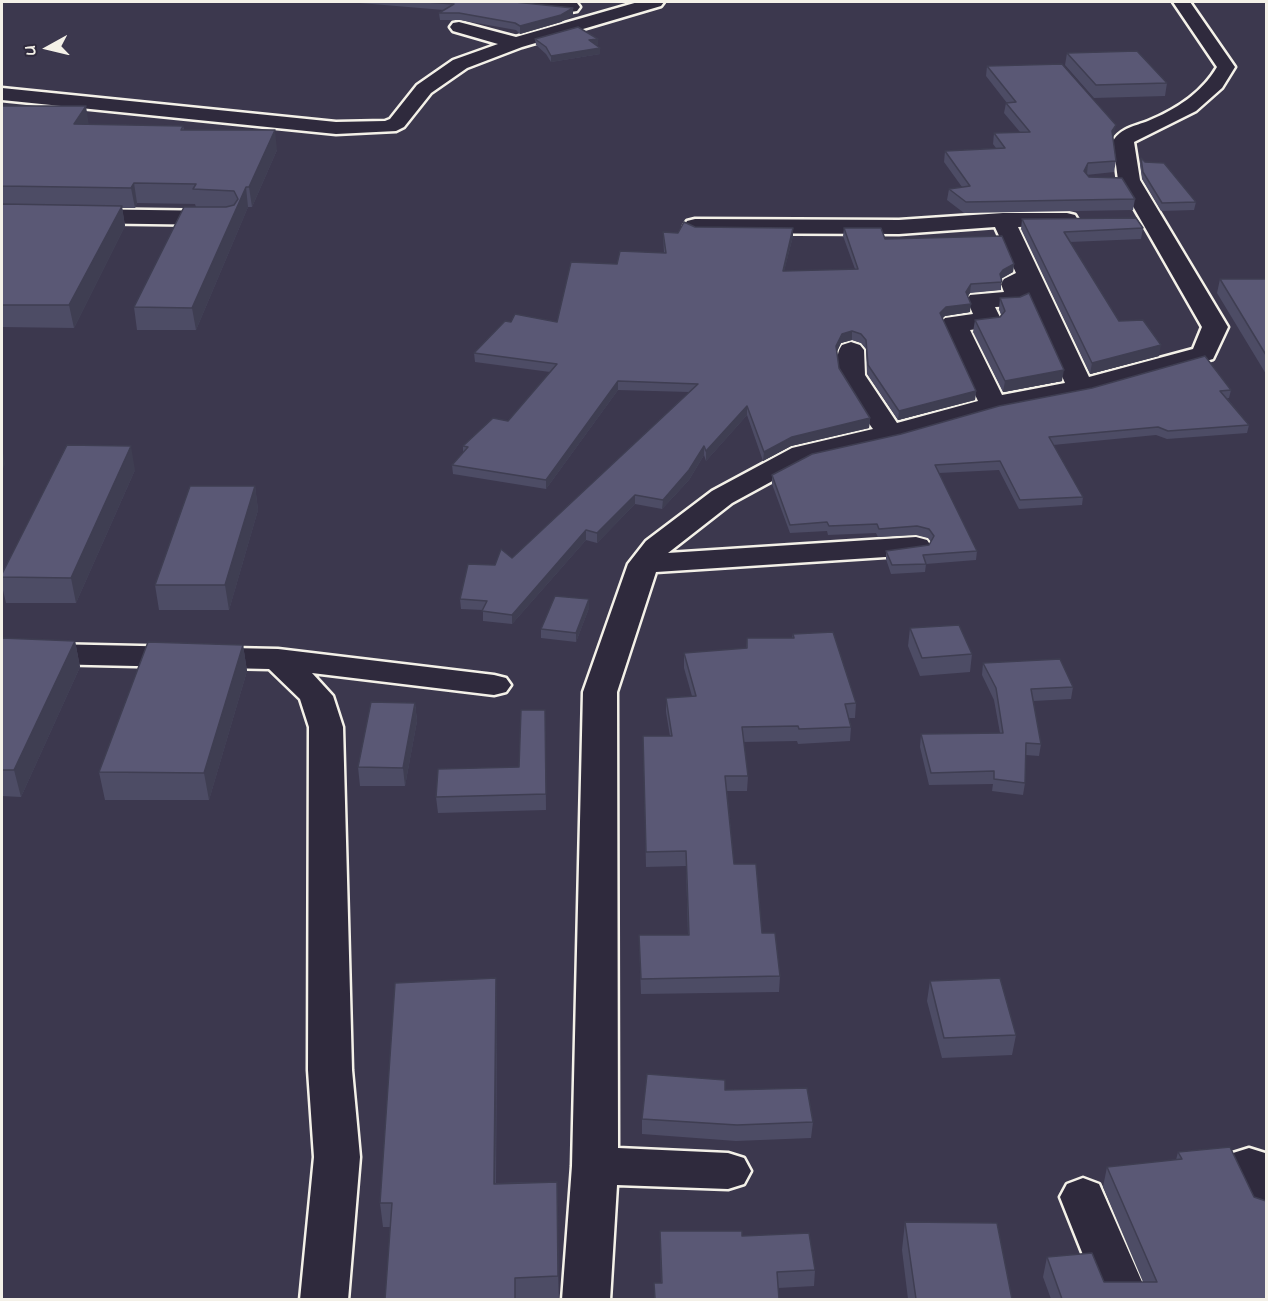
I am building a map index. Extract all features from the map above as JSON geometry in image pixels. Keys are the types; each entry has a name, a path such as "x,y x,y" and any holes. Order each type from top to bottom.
{"street":[{"path":"519,2 599,10 655,2"},
{"path":"586,1299 595,1166 600,692 643,564 657,547 722,497 802,454 890,434 993,405 1081,388 1204,354 1215,327 1141,219 1118,180 1123,141 1129,135 1162,122 1197,101 1220,80 1226,67 1182,2"},
{"path":"2,94 336,128 382,128 397,123 424,89 460,64 623,6"},
{"path":"459,27 516,43"},
{"path":"2,215 228,219"},
{"path":"1003,220 1081,388"},
{"path":"695,226 899,227 1003,220 1095,220"},
{"path":"993,405 954,323 989,321 979,300 1018,298 1013,284 1030,275"},
{"path":"852,350 852,375 890,434"},
{"path":"643,564 916,546"},
{"path":"2,653 278,659 494,685"},
{"path":"278,659 315,696 326,727 330,1070 337,1157 324,1299"},
{"path":"595,1166 728,1171"},
{"path":"1083,1197 1126,1299"}],"building":[{"path":"427,2 515,2 573,8 561,15 520,26 515,23 459,13 439,13 454,4"},
{"path":"578,27 598,39 589,40 600,48 551,56 546,47 535,39"},
{"path":"1137,51 1167,83 1096,85 1067,53"},
{"path":"1062,64 1116,125 1112,131 1116,161 1088,163 1084,171 1089,177 1122,178 1135,199 966,202 949,189 970,186 945,151 1005,148 994,133 1030,132 1006,103 1016,102 987,66"},
{"path":"2,106 86,106 74,124 183,126 181,130 275,130 249,187 246,187 192,308 134,307 184,207 234,205 238,199 234,191 193,189 196,184 134,183 131,188 2,186"},
{"path":"1141,158 1145,162 1164,163 1196,202 1162,203 1143,172"},
{"path":"2,204 122,206 69,305 2,305"},
{"path":"1136,218 1143,228 1064,232 1119,321 1143,320 1161,345 1092,363 1022,219"},
{"path":"684,222 695,227 793,228 783,271 858,269 844,228 881,228 885,239 1002,236 1014,264 1000,274 1002,282 971,284 966,292 971,304 946,307 940,313 976,391 899,411 868,365 866,340 861,334 852,331 842,334 836,346 839,368 870,418 792,437 764,452 747,406 706,451 704,446 689,470 663,500 635,495 597,533 586,530 512,615 482,611 487,601 460,599 468,564 495,565 501,549 512,558 698,384 618,381 546,480 452,465 468,447 463,446 493,418 508,421 557,364 474,353 505,321 511,322 515,314 557,322 571,262 617,264 620,251 666,253 663,232 678,233"},
{"path":"1220,279 1266,279 1266,355"},
{"path":"1029,293 1064,370 1005,381 975,320 1000,317 1005,311 1000,298 1020,297"},
{"path":"1205,356 1231,390 1220,391 1249,425 1168,431 1158,427 1049,437 1083,497 1020,500 1000,461 935,465 977,551 923,555 926,564 892,565 886,551 929,545 934,536 929,529 917,526 879,529 877,524 829,526 827,522 790,525 772,475 812,454 901,434 999,406 1092,388"},
{"path":"67,445 131,446 71,578 2,577 2,574"},
{"path":"190,486 255,486 225,585 155,585"},
{"path":"555,596 589,599 576,633 541,629"},
{"path":"959,625 972,654 922,658 910,628"},
{"path":"833,632 856,703 845,704 851,727 799,729 798,726 742,727 748,776 725,776 734,864 756,864 762,933 775,933 780,976 641,979 639,935 689,935 686,851 646,852 643,736 672,736 666,698 696,696 684,653 747,648 747,638 794,638 793,634"},
{"path":"2,638 75,641 14,770 2,770"},
{"path":"148,642 243,645 204,773 99,772"},
{"path":"1060,659 1073,687 1031,689 1041,744 1026,743 1025,783 994,779 994,771 931,773 921,734 1003,733 996,688 983,663"},
{"path":"371,702 415,703 403,768 358,767"},
{"path":"521,710 545,710 546,794 436,797 438,769 519,767"},
{"path":"496,978 494,1184 557,1182 558,1276 515,1278 515,1299 385,1299 392,1203 380,1203 395,983"},
{"path":"1000,978 1016,1035 944,1038 930,981"},
{"path":"647,1074 725,1080 725,1090 807,1088 813,1122 737,1125 642,1119"},
{"path":"1230,1147 1254,1197 1266,1201 1266,1299 1062,1299 1047,1257 1092,1253 1104,1282 1157,1282 1107,1167 1182,1159 1178,1152"},
{"path":"905,1222 997,1223 1012,1299 916,1299"},
{"path":"660,1231 742,1231 742,1236 809,1233 815,1270 777,1272 779,1299 655,1299 654,1283 662,1283"}]}
